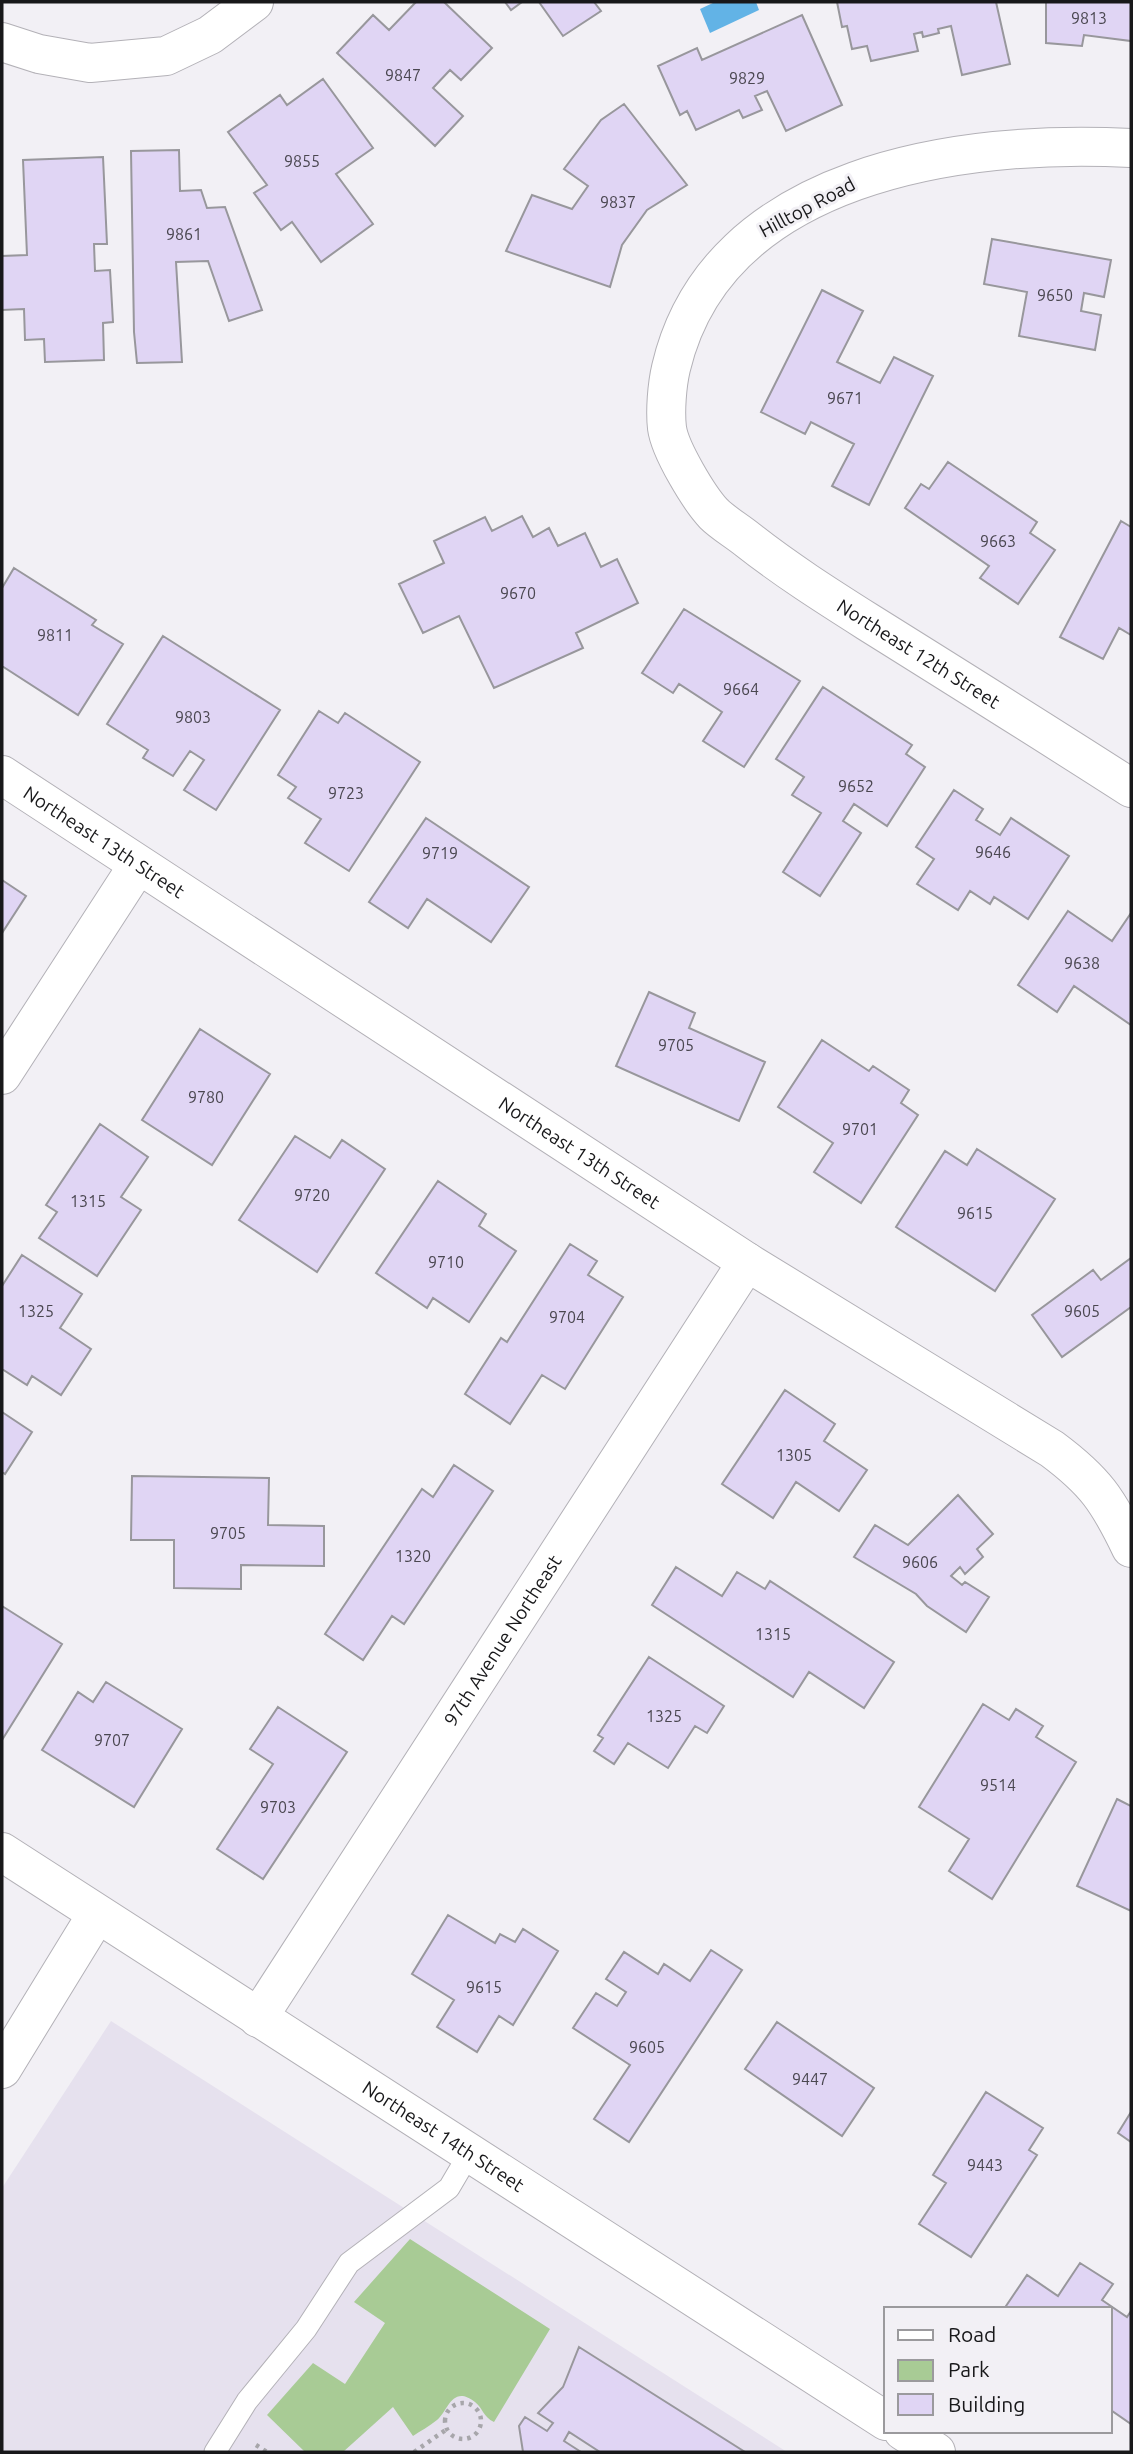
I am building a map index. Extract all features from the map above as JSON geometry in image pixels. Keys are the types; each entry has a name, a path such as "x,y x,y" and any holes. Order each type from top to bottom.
{"street":[{"path":"2,42 39,54 90,63 166,56 210,35 254,2"},
{"name":"Hilltop Road","path":"713,513 684,469 667,430 670,376 679,334 710,281 754,235 814,199 876,172 1011,148 1082,145 1131,148"},
{"name":"Northeast 12th Street","path":"713,513 788,571 1131,788"},
{"name":"Northeast 13th Street","path":"2,775 747,1262 1052,1449 1086,1474 1114,1512 1131,1548"},
{"path":"2,1075 138,866"},
{"name":"97th Avenue Northeast","path":"258,2018 747,1262"},
{"name":"Northeast 14th Street","path":"2,1852 884,2420"},
{"path":"2,2069 97,1914"}],"lane":[{"path":"215,2452 247,2401 306,2329 349,2263 449,2188 469,2154"}],"path":[{"path":"457,2404 470,2404 479,2412 482,2423 472,2437 455,2438 447,2429 448,2411 457,2404"},
{"path":"414,2452 447,2429"}],"shaded area":[{"path":"111,2021 787,2452 2,2452 2,2188"}],"green space":[{"path":"410,2239 550,2329 494,2422 475,2402 461,2396 452,2401 437,2420 413,2436 393,2407 343,2452 305,2452 267,2415 313,2363 345,2384 385,2323 354,2302"}],"water":[{"path":"715,2 756,2 759,10 710,33 700,9"}],"building":[{"path":"416,2 444,2 492,48 461,80 450,70 433,88 463,116 435,146 337,53 373,15 389,30"},
{"path":"505,2 522,2 511,10"},
{"path":"539,2 594,2 601,11 563,36"},
{"path":"837,2 996,2 1010,64 962,75 951,26 938,29 939,33 923,37 922,32 914,34 918,51 871,61 867,46 852,49 847,26 842,27"},
{"path":"1046,2 1131,2 1131,41 1084,35 1082,46 1046,43"},
{"path":"802,15 842,105 786,131 767,91 755,96 762,110 743,118 739,110 696,130 687,111 680,115 658,66 697,48 702,60"},
{"path":"323,79 373,148 336,174 373,224 321,262 292,222 281,230 254,193 267,185 228,132 280,95 287,105"},
{"path":"624,104 687,185 647,210 622,245 610,287 506,251 532,195 572,209 588,186 564,169 601,120"},
{"path":"179,150 180,191 201,190 207,208 225,207 262,310 229,321 208,261 176,262 182,362 137,363 134,332 131,151"},
{"path":"103,157 107,244 94,244 95,271 110,270 113,322 103,323 104,360 45,362 44,339 25,340 24,309 2,310 2,256 27,255 23,160"},
{"path":"992,239 1111,260 1104,297 1084,293 1081,311 1101,315 1095,350 1019,336 1027,292 984,284"},
{"path":"822,290 863,311 837,362 880,383 894,357 933,376 869,505 832,486 854,444 811,422 805,434 761,412"},
{"path":"948,462 1037,522 1030,533 1055,550 1018,604 980,578 989,566 905,508 921,484 929,489"},
{"path":"522,516 533,537 549,528 558,546 585,533 601,567 617,559 638,603 576,633 583,648 494,688 459,616 423,633 399,584 444,563 434,541 485,517 492,531"},
{"path":"1121,521 1131,527 1131,635 1119,628 1103,659 1060,637"},
{"path":"14,568 96,620 92,625 123,644 78,715 2,666 2,588"},
{"path":"684,609 800,681 744,767 703,741 722,712 679,684 673,693 642,673"},
{"path":"163,636 280,710 216,810 184,790 204,760 190,751 173,776 143,758 148,750 107,724"},
{"path":"823,687 912,745 906,754 925,767 887,826 854,804 843,821 861,833 820,896 783,872 821,813 792,795 804,777 776,759"},
{"path":"319,711 338,723 345,713 420,762 349,871 305,843 321,819 288,798 296,787 278,775"},
{"path":"954,790 983,809 976,820 1000,835 1011,818 1069,856 1028,919 994,897 990,904 970,891 958,910 917,884 934,859 916,847"},
{"path":"426,818 529,887 491,942 427,899 408,928 369,902"},
{"path":"2,880 26,896 2,933"},
{"path":"1068,911 1112,941 1131,913 1131,1025 1074,986 1057,1012 1018,985"},
{"path":"649,992 695,1013 689,1028 765,1062 739,1121 616,1066"},
{"path":"200,1029 270,1074 212,1165 142,1120"},
{"path":"822,1040 869,1071 873,1066 909,1090 901,1103 918,1115 861,1203 814,1172 833,1143 778,1107"},
{"path":"100,1124 148,1157 121,1197 141,1210 97,1276 39,1238 57,1212 46,1205"},
{"path":"295,1136 330,1158 342,1140 385,1169 317,1272 239,1220"},
{"path":"977,1149 1055,1199 995,1291 896,1227 945,1151 967,1165"},
{"path":"438,1181 486,1214 479,1226 516,1251 469,1322 433,1298 427,1308 376,1273"},
{"path":"570,1244 597,1261 588,1275 623,1297 565,1389 542,1375 510,1424 465,1394 501,1338 507,1342"},
{"path":"22,1255 82,1294 60,1328 91,1349 61,1395 32,1376 27,1385 2,1369 2,1286"},
{"path":"1131,1258 1131,1307 1062,1357 1032,1315 1093,1270 1101,1280"},
{"path":"785,1390 835,1424 824,1441 867,1470 839,1511 796,1482 773,1518 722,1484"},
{"path":"2,1412 32,1432 5,1474 2,1472"},
{"path":"454,1465 493,1491 404,1624 392,1616 363,1660 325,1634 422,1489 433,1497"},
{"path":"132,1476 269,1478 268,1525 324,1526 324,1566 241,1565 241,1589 174,1588 174,1540 131,1540"},
{"path":"958,1495 993,1534 977,1549 983,1557 965,1574 960,1567 951,1576 962,1585 965,1582 989,1597 966,1632 927,1606 916,1594 854,1557 875,1525 908,1545"},
{"path":"676,1567 722,1596 737,1572 765,1589 770,1581 894,1662 864,1708 809,1672 793,1697 652,1605"},
{"path":"2,1606 62,1644 2,1740"},
{"path":"649,1657 724,1706 707,1733 695,1726 668,1768 628,1743 614,1764 594,1751 603,1738 598,1735"},
{"path":"106,1682 182,1729 134,1807 42,1750 78,1692 93,1702"},
{"path":"983,1704 1009,1720 1016,1709 1043,1726 1036,1737 1076,1762 992,1899 949,1871 969,1839 919,1807"},
{"path":"278,1707 347,1752 263,1879 217,1849 273,1764 250,1749"},
{"path":"1117,1799 1131,1806 1131,1911 1077,1886"},
{"path":"448,1915 495,1943 500,1934 515,1942 523,1929 558,1951 513,2025 499,2016 477,2052 437,2027 454,2000 412,1974"},
{"path":"711,1950 742,1970 629,2142 594,2119 630,2065 573,2028 596,1993 617,2006 626,1992 606,1979 624,1952 658,1974 664,1964 690,1981"},
{"path":"777,2022 874,2088 842,2136 745,2069"},
{"path":"986,2092 1043,2128 1029,2150 1037,2155 971,2257 919,2224 946,2183 933,2175"},
{"path":"1131,2112 1131,2142 1118,2133"},
{"path":"1080,2263 1113,2284 1102,2300 1127,2317 1131,2311 1131,2424 1112,2411 1112,2307 1005,2307 1027,2275 1058,2296"},
{"path":"579,2347 745,2452 600,2452 569,2432 564,2441 581,2452 523,2452 519,2426 525,2417 547,2431 553,2423 538,2413 563,2387"}]}
